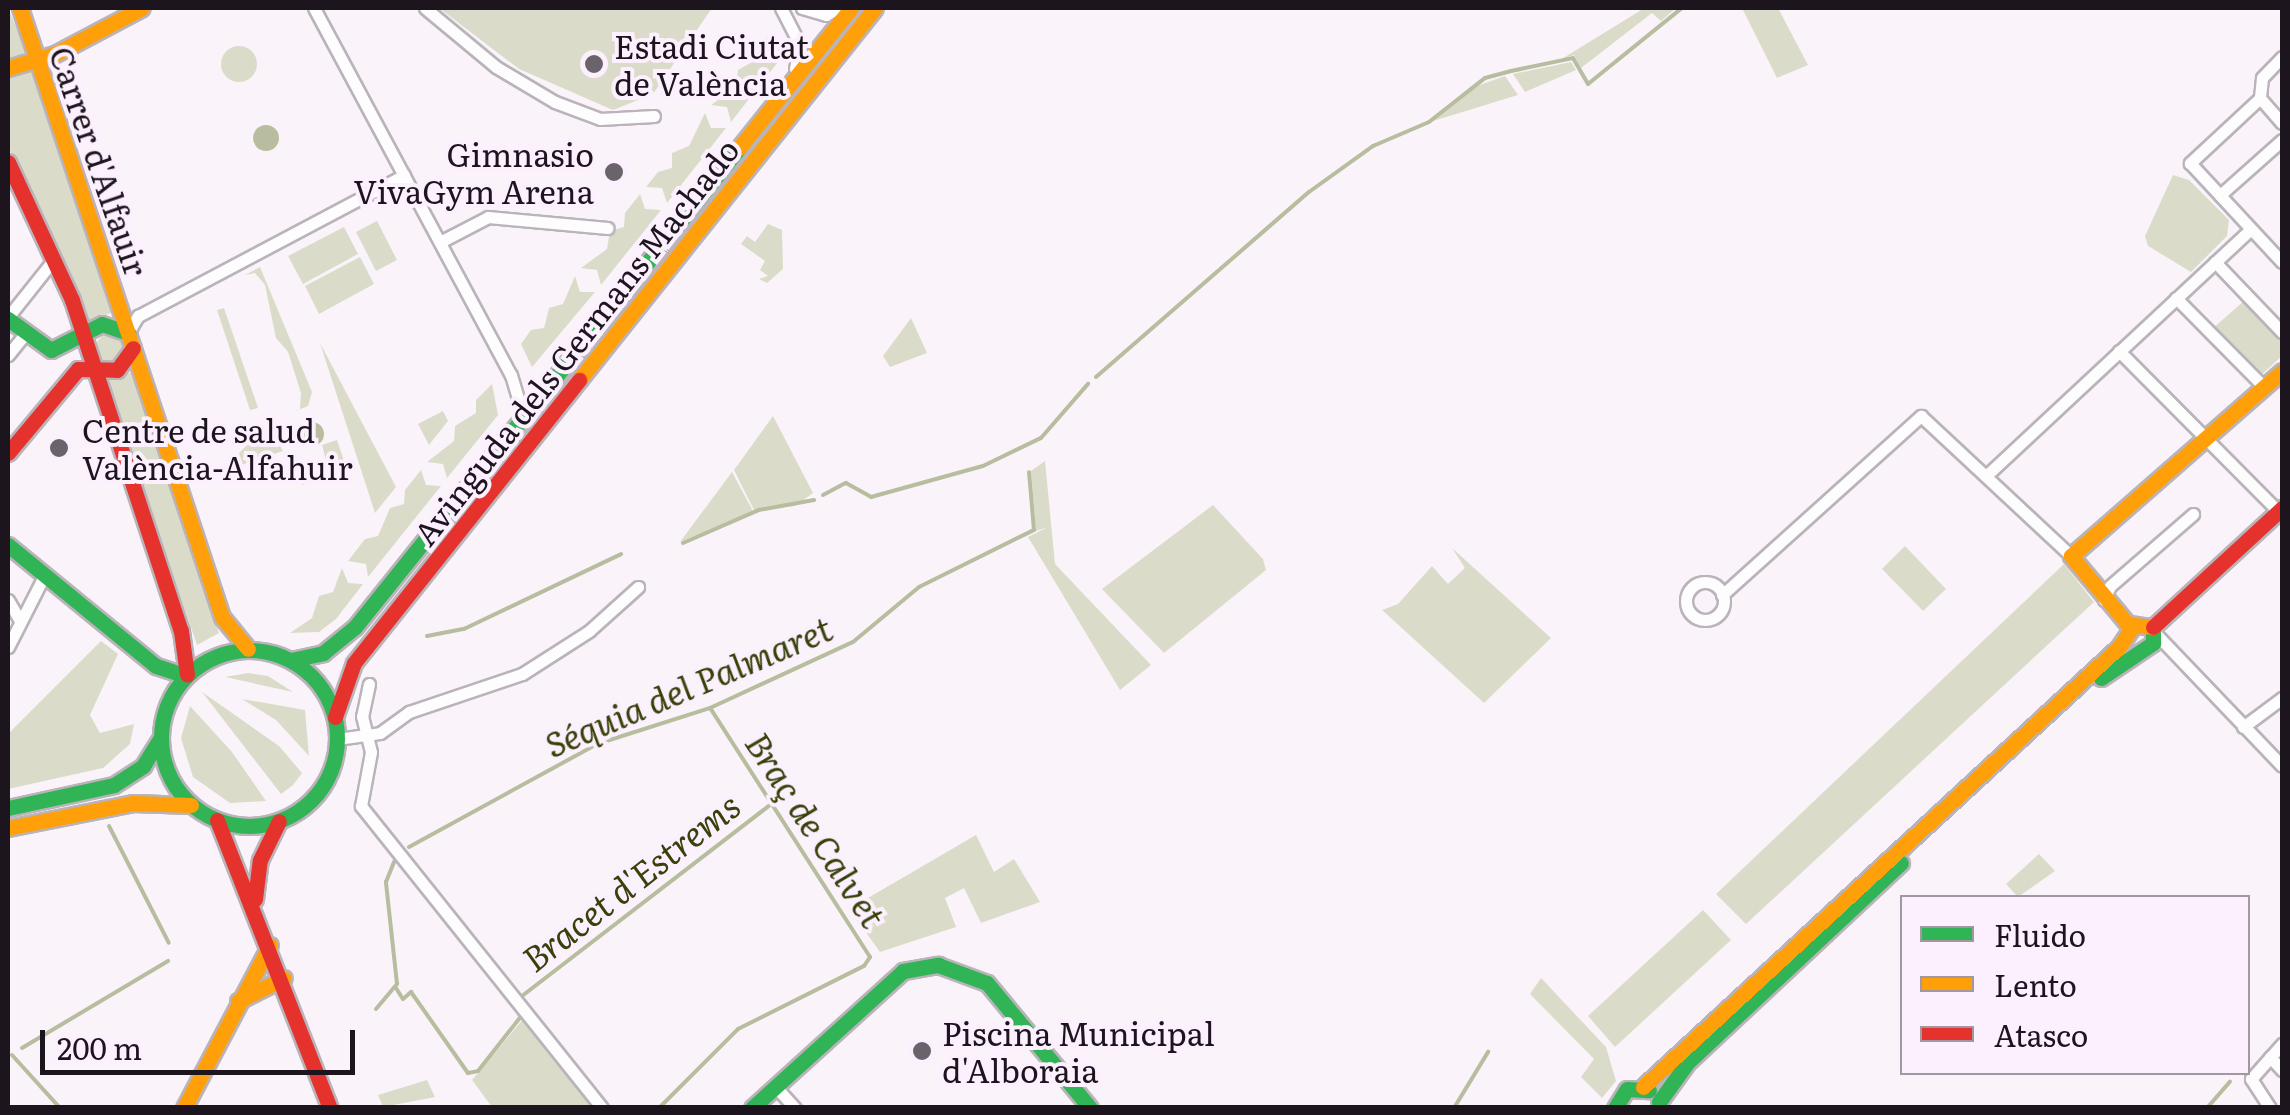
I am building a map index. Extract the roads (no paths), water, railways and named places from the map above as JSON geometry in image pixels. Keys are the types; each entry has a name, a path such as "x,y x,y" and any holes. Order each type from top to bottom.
{"main road":[{"name":"Carrer d'Alfauir","path":"20,8 222,618 248,650"},
{"path":"8,68 142,8"},
{"path":"8,808 114,785 143,766 160,738 166,708 186,675 210,658 248,650 291,660 323,653 355,627 851,8"},
{"name":"Avinguda dels Germans Machado","path":"334,717 354,663 875,8"},
{"path":"8,162 55,258 83,336 181,631 186,675"},
{"path":"8,318 24,335"},
{"name":"Carrer d'Alfauir","path":"24,335 51,350 108,324 131,340"},
{"path":"8,453 72,373 93,366 122,368 131,340"},
{"path":"2131,631 2103,591 2071,556 2282,371"},
{"path":"1642,1087 1660,1104 1687,1063 2112,668 2151,639 2281,511"},
{"path":"8,545 156,666 186,675"},
{"path":"1615,1108 1623,1092 1642,1087 2131,631 2143,622 2151,639"},
{"path":"255,903 260,860 279,821 320,790 337,739 334,717 323,690 291,660"},
{"path":"160,738 172,782 191,804 217,820 248,826 279,821"},
{"path":"8,828 158,801 191,804"},
{"path":"217,820 255,903 330,1108"},
{"path":"184,1108 270,944"},
{"path":"752,1108 903,971 938,965 986,983 1090,1108"},
{"path":"238,1001 284,978"}],"street":[{"path":"314,8 511,376 524,416"},
{"path":"425,8 496,66 555,102 600,119 654,116"},
{"path":"782,8 801,51 786,87"},
{"path":"802,8 826,15 837,8"},
{"path":"2282,57 2265,72 2260,98 2190,162 2282,262"},
{"path":"2260,98 2282,123"},
{"path":"2220,195 2282,140"},
{"path":"131,340 138,316 404,175"},
{"path":"440,242 488,218 607,228"},
{"path":"1988,474 2251,229"},
{"path":"8,318 55,258"},
{"path":"2216,262 2282,332"},
{"path":"2176,298 2264,387"},
{"path":"8,355 24,335"},
{"path":"2119,351 2281,511"},
{"path":"1722,595 1910,419 1932,420 2071,556"},
{"path":"2103,591 2193,514"},
{"path":"8,647 44,576"},
{"path":"337,739 370,736 409,712 482,691 544,662 638,587"},
{"path":"8,600 20,621"},
{"path":"2151,639 2282,766"},
{"path":"369,684 362,716 370,736 361,806 602,1108"},
{"path":"2243,728 2282,698"},
{"path":"8,837 111,808"},
{"path":"2270,1108 2252,1079 2282,1044"},
{"path":"2270,1057 2282,1070"},
{"path":"192,1108 196,1079"},
{"path":"775,1086 795,1108"}],"waterway":[{"name":"Séquia del Palmaret","path":"1096,377 1309,192 1373,146 1429,122 1485,78 1573,58 1588,84 1682,8"},
{"path":"823,495 846,483 871,497 983,466 1041,438 1088,384"},
{"name":"Séquia del Palmaret","path":"409,847 597,744 710,708 853,642 919,587 1034,530 1029,472"},
{"path":"683,543 759,510 814,500"},
{"path":"427,636 464,629 621,554"},
{"name":"Braç de Calvet","path":"659,1108 738,1029 864,966 870,957 710,708"},
{"name":"Bracet d'Estrems","path":"522,996 769,806"},
{"path":"109,826 169,943"},
{"name":"Séquia del Palmaret","path":"376,1009 397,984 386,882 394,862"},
{"path":"22,1048 168,961"},
{"name":"Bracet d'Estrems","path":"396,988 403,999 411,992 468,1073 478,1071 522,1015"},
{"path":"1454,1108 1488,1052"},
{"path":"12,1055 60,1108"},
{"path":"2207,1108 2230,1082"}],"place":[{"name":"Estadi Ciutat de València","path":"594,64"},
{"name":"Gimnasio VivaGym Arena","path":"614,172"},
{"name":"Centre de salud València-Alfahuir","path":"59,448"},
{"name":"Piscina Municipal d'Alboraia","path":"922,1051"}]}
